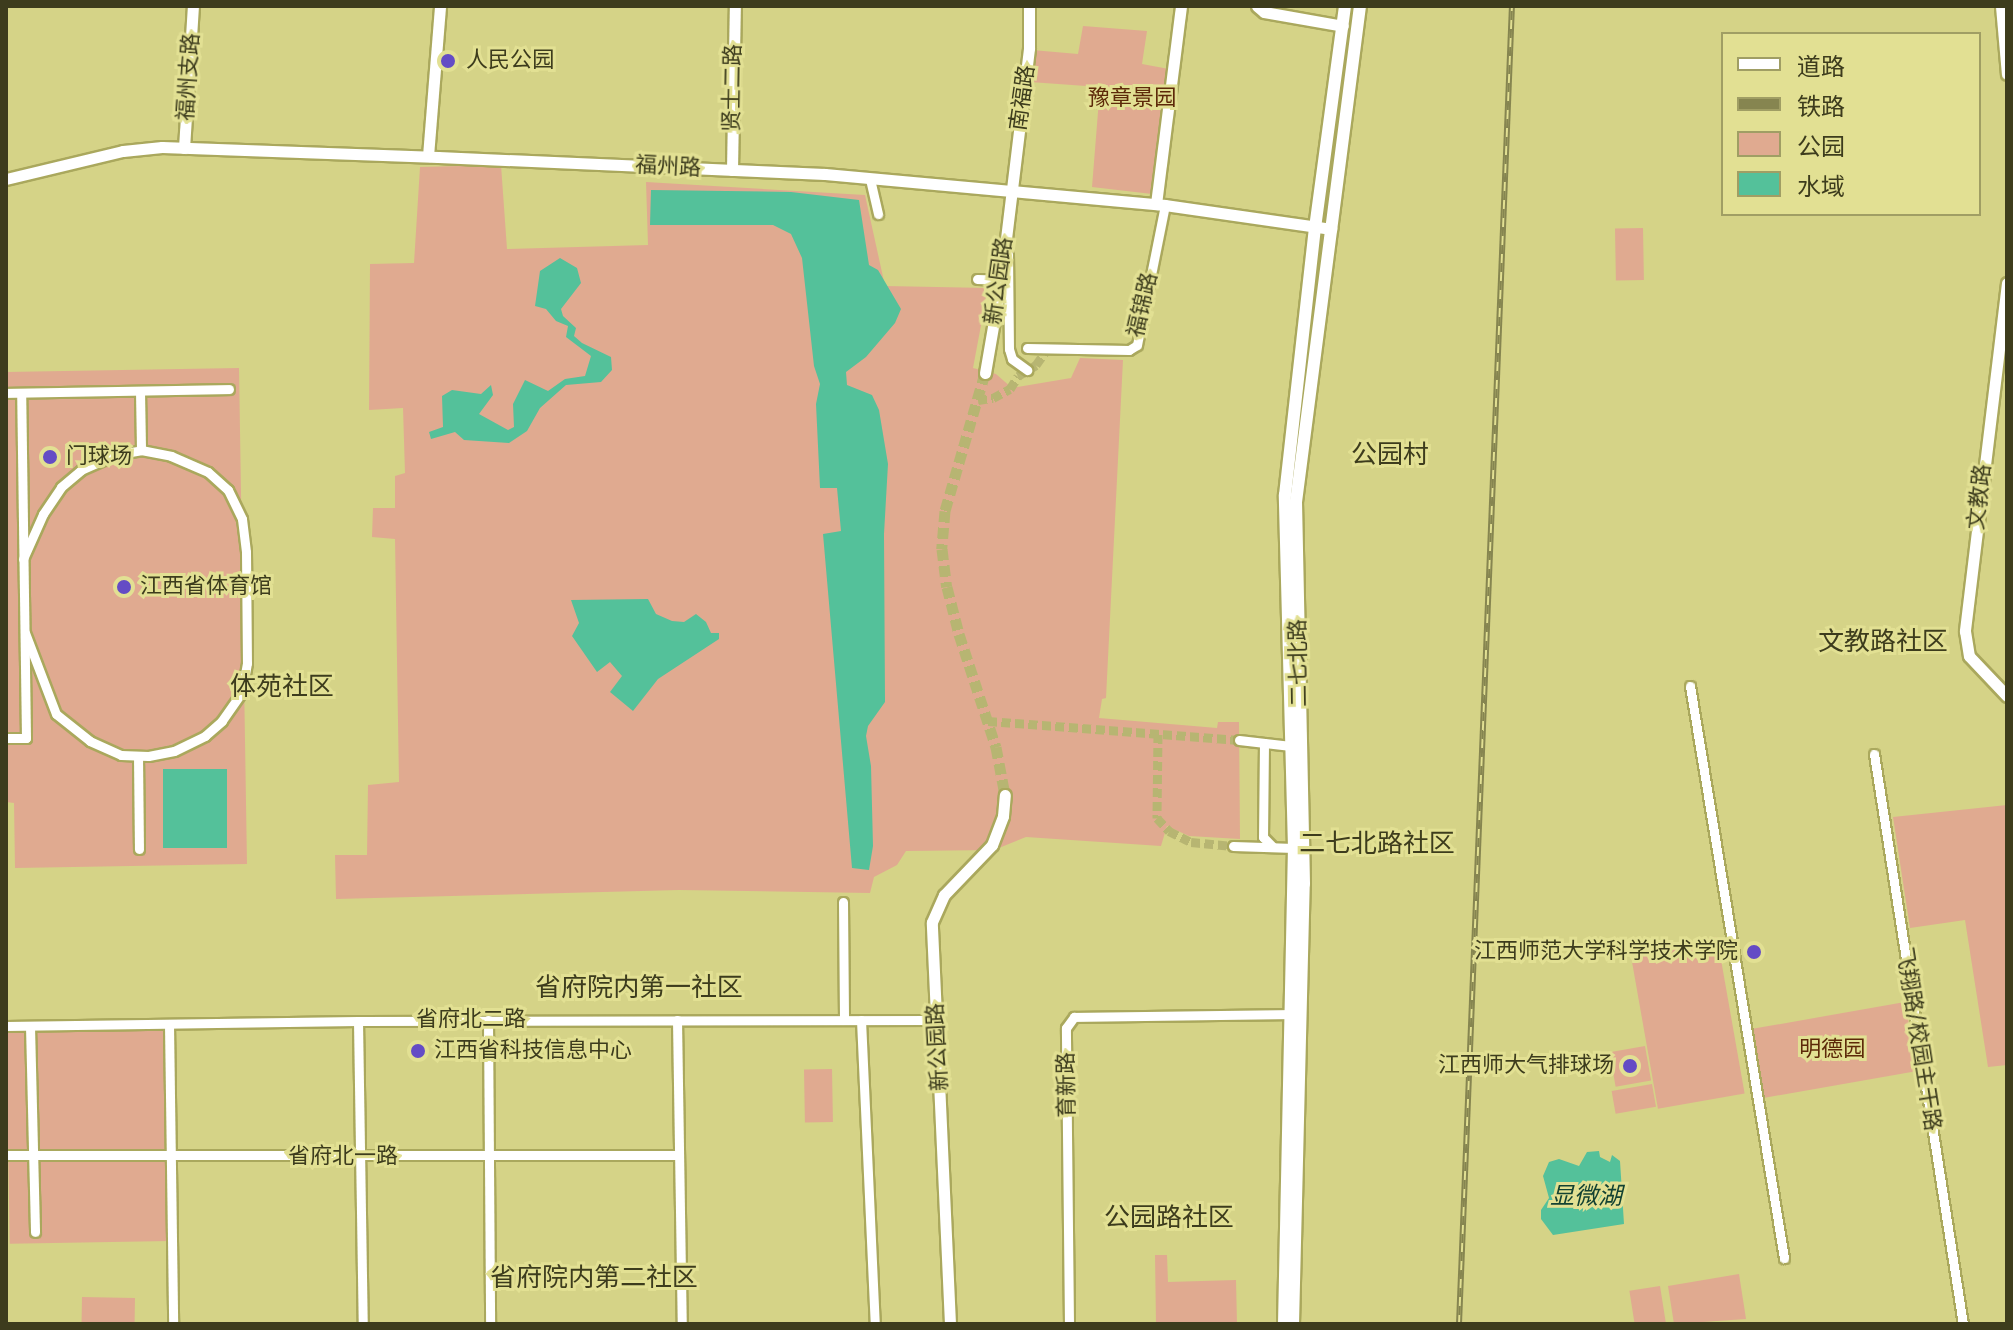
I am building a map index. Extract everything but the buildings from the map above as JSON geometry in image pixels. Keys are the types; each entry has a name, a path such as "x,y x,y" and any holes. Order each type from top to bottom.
{"main road":[{"name":"二七北路","path":"1284,1324 1294,848 1285,495 1315,228 1345,6"},
{"name":"二七北路","path":"1293,1324 1304,884 1296,502 1360,6"}],"street":[{"name":"福州支路","path":"184,148 193,6"},
{"path":"428,156 440,6"},
{"name":"贤士二路","path":"732,170 735,6"},
{"name":"南福路","path":"1010,189 1029,48 1029,6"},
{"name":"福锦路","path":"1027,348 1129,350 1137,345 1161,205 1181,6"},
{"path":"1257,6 1264,12 1343,26"},
{"path":"2001,6 2007,74"},
{"name":"福州路","path":"6,179 123,151 184,148 428,156 732,170 1010,189 1161,205 1331,229"},
{"path":"870,179 878,214"},
{"name":"新公园路","path":"985,373 1001,280 1010,189"},
{"path":"1008,219 1009,349 1012,359 1027,370"},
{"path":"977,279 1001,280"},
{"name":"文教路","path":"2007,283 1965,631 1969,656 2007,696"},
{"path":"6,393 229,389"},
{"path":"140,391 141,450"},
{"path":"6,738 26,738 21,393"},
{"path":"23,559 43,514 61,487 81,470 114,455 141,450 171,456 208,472 228,490 242,519 246,552 247,663 242,692 222,721 205,736 174,751 121,755 90,741 56,714 25,633"},
{"path":"1690,686 1784,1258"},
{"path":"1239,740 1291,746"},
{"path":"1264,743 1263,837 1273,847"},
{"name":"飞翔路/校园主干路","path":"1874,754 1963,1324"},
{"path":"138,756 139,849"},
{"name":"新公园路","path":"950,1324 935,911 944,895 992,845 1003,816 1005,795"},
{"path":"1233,846 1294,848"},
{"path":"843,902 844,1020"},
{"name":"育新路","path":"1069,1324 1066,1028 1074,1017 1291,1014"},
{"path":"488,1020 490,1324"},
{"name":"省府北二路","path":"6,1026 488,1020 937,1020"},
{"path":"677,1020 682,1324"},
{"path":"861,1020 875,1324"},
{"path":"358,1021 363,1324"},
{"path":"169,1024 173,1324"},
{"path":"30,1026 35,1232"},
{"name":"省府北一路","path":"6,1155 360,1158 679,1155"}],"green space":[{"name":"豫章景园","path":"1083,26 1147,31 1142,64 1169,69 1152,194 1092,187 1100,87 1030,82 1032,50 1078,54"},
{"path":"501,165 507,249 648,245 646,182 865,195 885,286 988,288 973,368 996,374 1012,388 1071,378 1080,358 1123,360 1106,698 1102,699 1099,718 1217,728 1218,722 1239,722 1240,839 1189,836 1167,826 1161,846 1026,837 994,850 906,851 897,865 874,877 870,893 679,890 336,899 335,855 367,855 368,785 399,782 395,539 372,537 373,508 395,508 395,476 405,473 403,408 369,410 370,264 414,263 420,167"},
{"path":"1615,228 1643,228 1644,280 1616,280"},
{"name":"江西省体育馆","path":"239,368 247,864 15,868 14,803 6,802 6,372"},
{"path":"2007,805 2007,1065 1988,1067 1965,920 1910,928 1893,817"},
{"path":"1717,937 1745,1094 1658,1109 1630,952"},
{"name":"明德园","path":"1905,1002 1917,1071 1761,1099 1748,1030"},
{"path":"166,1027 170,1241 10,1244 6,1030"},
{"name":"江西师大气排球场","path":"1645,1046 1651,1080 1616,1087 1610,1052"},
{"path":"804,1069 832,1069 833,1122 805,1122"},
{"path":"1652,1084 1656,1107 1616,1114 1612,1091"},
{"path":"1155,1255 1167,1255 1168,1282 1236,1280 1237,1324 1156,1324"},
{"path":"1739,1274 1746,1319 1674,1324 1668,1286"},
{"path":"1660,1286 1666,1324 1635,1324 1629,1291"},
{"path":"82,1297 135,1298 135,1324 82,1324"}],"water":[{"path":"651,190 791,192 859,200 869,265 878,270 901,309 895,323 866,357 846,372 847,385 872,395 879,410 888,464 884,534 885,702 868,726 866,736 871,766 873,846 869,870 852,868 823,534 841,531 837,488 820,488 816,404 820,384 814,366 802,258 791,234 773,225 650,225"},
{"path":"560,258 577,268 581,283 561,309 563,316 576,328 574,336 582,343 611,357 612,370 601,382 566,385 540,408 527,431 509,443 464,440 455,432 431,439 429,432 443,427 442,396 452,390 481,394 491,385 493,395 479,414 508,430 514,427 513,404 525,380 548,391 565,379 585,376 591,356 566,337 568,326 556,321 546,309 535,306 540,271"},
{"path":"648,599 656,614 672,621 684,622 696,614 706,622 711,633 719,633 719,639 658,679 633,711 610,692 622,676 610,662 597,672 572,636 579,623 571,600"},
{"path":"163,769 227,769 227,848 163,848"},
{"name":"显微湖","path":"1599,1151 1600,1157 1610,1162 1612,1155 1620,1161 1624,1224 1553,1235 1541,1219 1541,1210 1549,1198 1543,1176 1549,1162 1559,1159 1579,1166 1587,1152"}],"tunnel":[{"path":"978,400 993,398 1010,389 1018,376 1036,365 1048,348"},
{"path":"985,373 945,511 942,549 947,587 959,634 996,747 1005,795"},
{"path":"988,721 1239,740"},
{"path":"1158,734 1157,818 1169,831 1191,842 1233,846"}],"railway":[{"path":"1459,1324 1512,6"}],"place":[{"name":"人民公园","path":"448,61"},
{"name":"门球场","path":"50,457"},
{"name":"江西省体育馆","path":"124,587"},
{"name":"江西师范大学科学技术学院","path":"1754,952"},
{"name":"江西省科技信息中心","path":"418,1051"},
{"name":"江西师大气排球场","path":"1630,1066"}],"district":[{"name":"公园村","path":"1390,455"},
{"name":"文教路社区","path":"1883,642"},
{"name":"体苑社区","path":"282,687"},
{"name":"二七北路社区","path":"1377,844"},
{"name":"省府院内第一社区","path":"639,988"},
{"name":"公园路社区","path":"1169,1218"},
{"name":"省府院内第二社区","path":"594,1278"}]}
